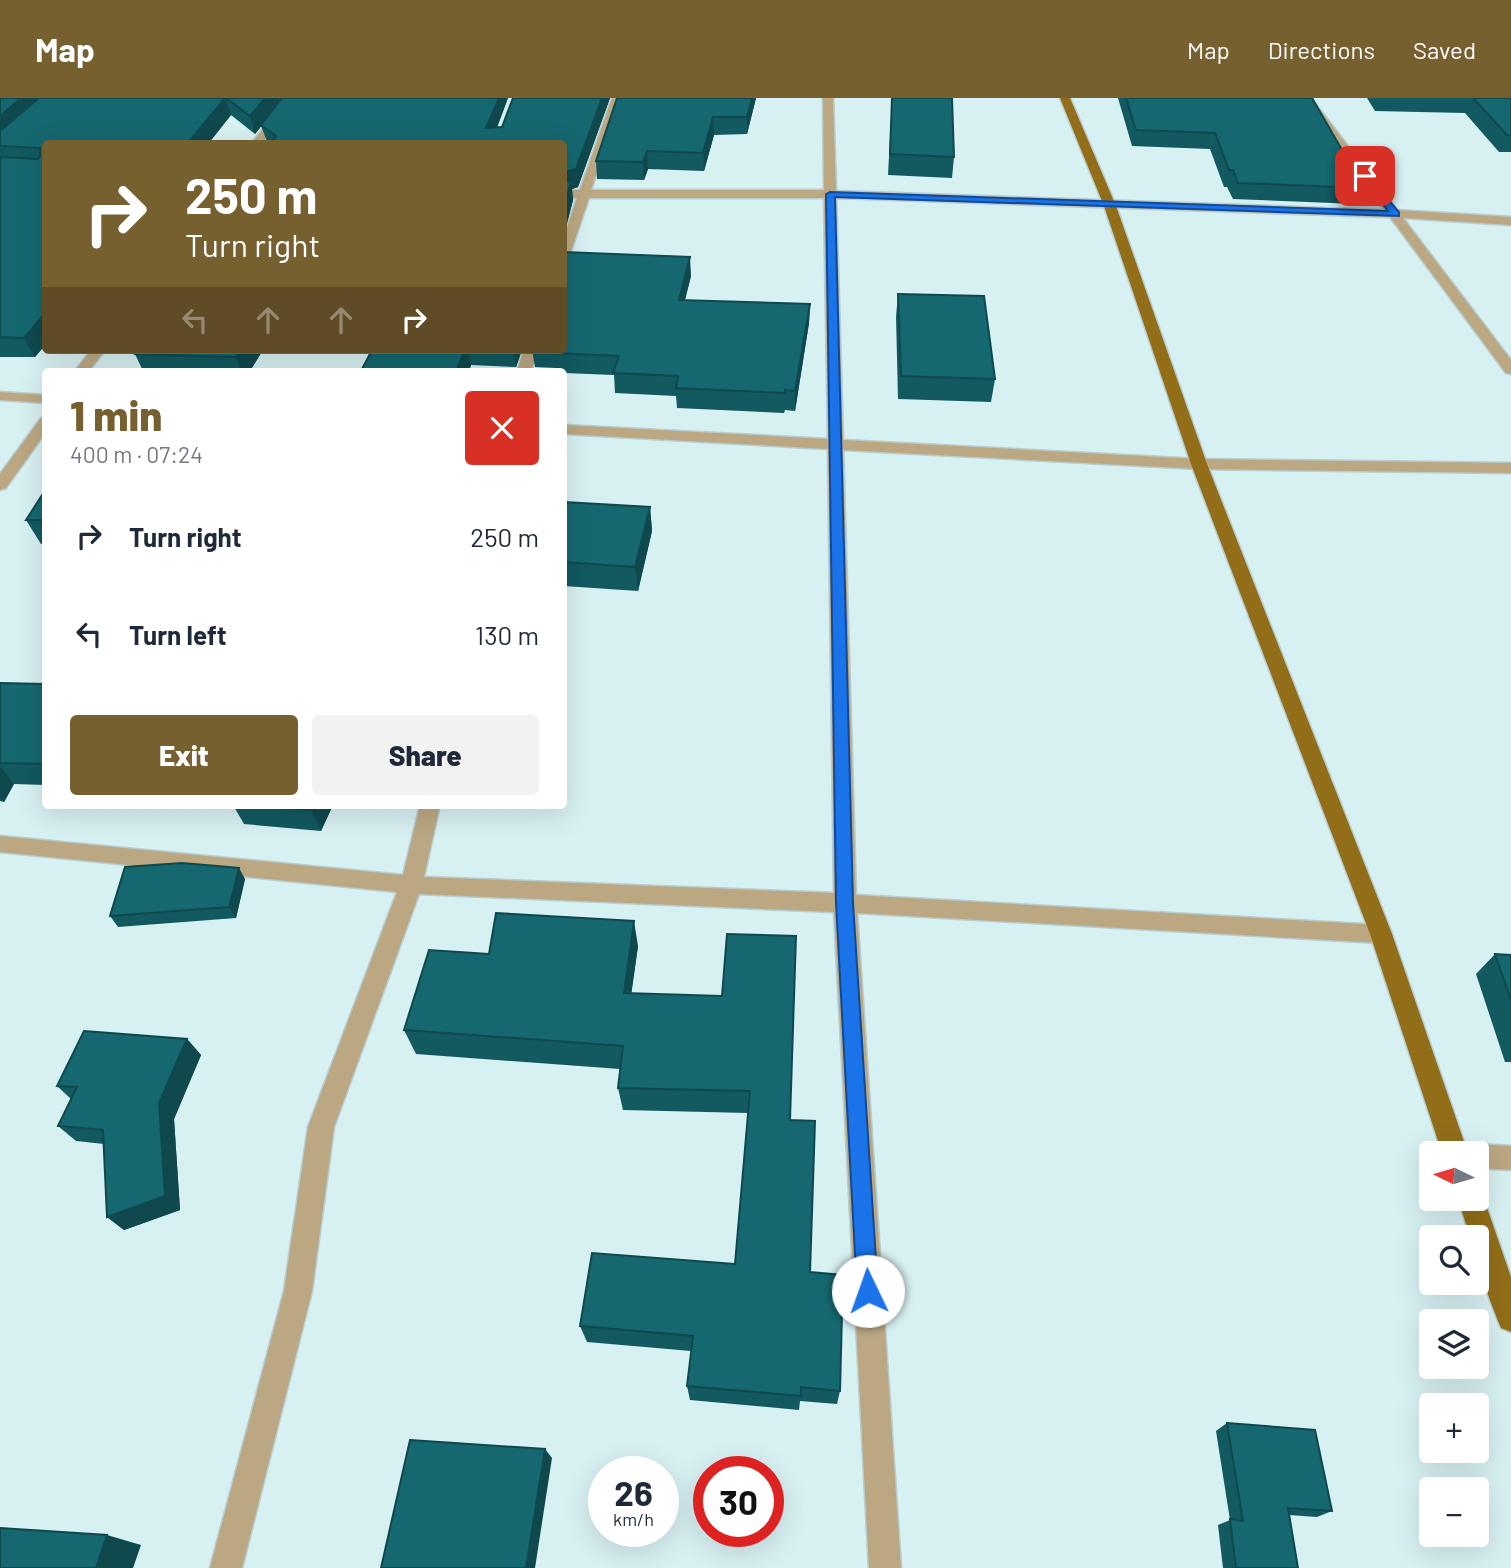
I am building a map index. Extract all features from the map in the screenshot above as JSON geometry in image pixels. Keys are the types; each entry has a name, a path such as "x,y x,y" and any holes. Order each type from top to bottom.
{"main road":[{"path":"1065,98 1110,205 1199,464 1381,934 1451,1141"},
{"path":"1475,1211 1511,1318"}],"street":[{"path":"260,140 292,98"},
{"path":"567,245 617,98"},
{"path":"828,98 845,903 884,1568"},
{"path":"1306,98 1511,370"},
{"path":"567,194 830,194 1395,214 1511,221"},
{"path":"84,368 95,354"},
{"path":"0,396 42,399"},
{"path":"0,485 42,427"},
{"path":"567,430 1199,464 1511,468"},
{"path":"226,1568 298,1291 321,1127 411,885 429,809"},
{"path":"0,844 411,885 845,903 1381,934"},
{"path":"1489,1157 1511,1158"}],"building":[{"path":"0,98 21,98 0,116"},
{"path":"39,98 225,98 190,140 42,140 42,317 24,338 0,337 0,157 38,159 40,148 0,146 0,131"},
{"path":"226,98 265,98 250,116"},
{"path":"282,98 499,98 486,128 502,127 513,98 602,98 576,169 567,171 567,140 273,140 276,136 261,125"},
{"path":"617,98 752,98 747,117 713,117 703,153 647,151 643,162 596,161"},
{"path":"892,98 952,98 954,157 890,154"},
{"path":"1126,98 1312,98 1364,188 1238,183 1233,170 1229,170 1215,133 1136,130"},
{"path":"1473,98 1511,98 1511,136 1507,135"},
{"path":"567,181 571,182 567,197"},
{"path":"567,252 690,257 679,300 810,304 795,391 785,390 785,393 676,388 678,376 613,373 619,356 567,354"},
{"path":"898,294 984,296 995,379 901,376"},
{"path":"135,354 238,354 236,357"},
{"path":"370,354 463,354 457,368 363,368"},
{"path":"42,495 42,520 26,520"},
{"path":"567,502 650,507 635,567 567,562"},
{"path":"0,683 42,684 42,764 0,763"},
{"path":"182,863 239,868 229,907 110,916 125,867"},
{"path":"496,913 634,921 624,993 722,996 727,934 796,936 790,1120 815,1121 810,1272 843,1275 840,1391 801,1387 801,1396 687,1386 693,1336 580,1326 592,1253 735,1264 750,1091 618,1088 623,1046 404,1030 429,950 489,954"},
{"path":"1495,954 1511,955 1511,1000"},
{"path":"84,1031 187,1039 159,1103 165,1196 107,1217 103,1130 58,1126 77,1087 57,1086"},
{"path":"1227,1423 1315,1430 1332,1511 1288,1508 1298,1568 1236,1568 1230,1519 1243,1521"},
{"path":"410,1440 545,1449 526,1568 381,1568"},
{"path":"0,1528 107,1535 96,1568 0,1568"}],"route":[{"path":"868,1291 845,903 830,194 1395,214 1365,176"}]}
